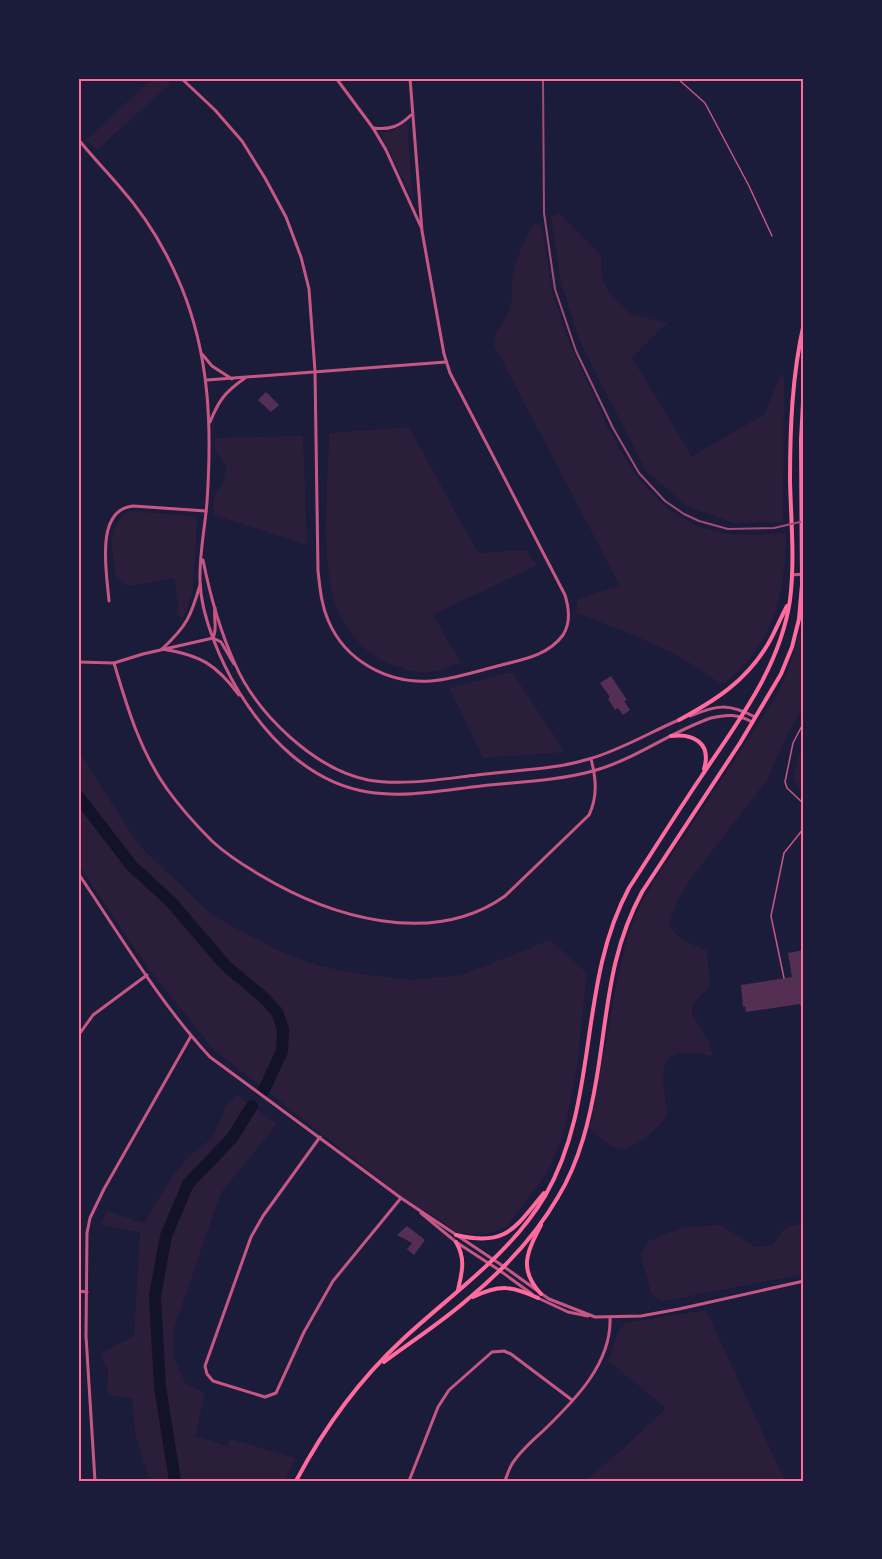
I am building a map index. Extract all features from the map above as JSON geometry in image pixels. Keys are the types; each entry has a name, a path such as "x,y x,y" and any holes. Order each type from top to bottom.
{"main road":[{"path":"296,1481 325,1433 376,1368 399,1342 490,1261 521,1229 551,1185 572,1134 586,1064 599,975 615,917 629,888 745,712 775,655 785,626 790,601 794,538 790,482 791,399 804,323"},
{"path":"376,1368 468,1299 501,1268 545,1217 569,1177 583,1139 597,1075 612,973 630,915 642,892 752,722 781,674 792,647 800,610 803,574 801,440 804,384"},
{"path":"679,720 717,699 746,673 768,645 790,601"},
{"path":"671,736 683,734 700,742 706,756 702,775"},
{"path":"456,1235 476,1240 500,1237 525,1216 551,1185"},
{"path":"539,1296 531,1283 526,1263 532,1243 545,1217"},
{"path":"456,1242 464,1263 457,1291"},
{"path":"468,1299 487,1291 506,1288 518,1289 539,1296"}],"street":[{"path":"181,78 215,110 242,141 265,178 286,218 309,289 315,371 318,571 321,599 328,620 351,655 366,665 405,681 431,681 535,656 549,649 565,632 570,610 566,595 456,389 446,362 422,231 410,78"},
{"path":"336,78 373,128 396,170 422,231"},
{"path":"373,128 388,129 398,126 412,114"},
{"path":"78,139 129,198 163,248 181,286 207,380 209,423 206,511 200,584 192,611 181,632 162,649"},
{"path":"78,145 84,148"},
{"path":"200,353 217,370 232,379"},
{"path":"207,380 446,362"},
{"path":"209,423 220,399 245,378"},
{"path":"109,601 107,534 111,519 117,512 133,506 206,511"},
{"path":"202,555 215,608 235,665"},
{"path":"792,574 803,574"},
{"path":"200,584 213,638 235,685 252,713"},
{"path":"213,638 216,628 215,608"},
{"path":"78,662 114,663 162,649 213,638 221,642 254,695 279,725 310,754 326,765 346,774 369,780 397,782 552,766 591,759 706,710 731,707 755,717"},
{"path":"162,649 182,652 213,665 223,674 252,713 291,755 311,770 344,787 370,793 441,791 550,779 594,771 704,721 720,716 742,717 752,722"},
{"path":"114,663 124,698 143,748 167,789 213,842 240,863 278,886 350,915 414,923 442,922 460,918 493,905 589,815 595,802 594,771 591,759"},
{"path":"78,873 147,975 191,1036 210,1057 490,1261"},
{"path":"78,1036 93,1014 147,975"},
{"path":"94,1481 87,1377 87,1233 90,1218 104,1189 191,1036"},
{"path":"320,1137 263,1216 251,1237 205,1366 207,1374 213,1381 265,1397 276,1393 304,1332 333,1281 401,1198"},
{"path":"418,1209 427,1220 456,1242 501,1268 539,1296 595,1317 641,1316 804,1281"},
{"path":"78,1291 87,1292"},
{"path":"505,1481 512,1464 521,1452 572,1400 595,1371 609,1340 610,1317"},
{"path":"409,1481 443,1398 492,1352 504,1351 511,1354 572,1400"}],"lane":[{"path":"677,78 705,103 749,186 772,236"},
{"path":"804,722 793,743 785,782 787,788 804,804"},
{"path":"784,978 771,916 784,853 804,828"}],"shaded area":[{"path":"153,78 165,78 171,83 97,150 86,140"},
{"path":"407,122 413,200 380,132 391,132"},
{"path":"558,212 601,255 602,278 609,292 631,314 667,323 632,358 692,456 765,414 780,374 784,377 783,522 734,523 688,507 646,471 580,342 561,283 551,217"},
{"path":"533,224 542,225 551,288 567,337 609,430 636,476 669,510 697,526 725,534 786,533 783,577 774,616 755,651 725,683 720,684 687,661 651,643 576,613 578,599 620,586 494,345 497,331 511,306 516,260"},
{"path":"409,427 478,553 526,550 537,565 433,615 461,663 431,672 403,669 378,658 363,647 345,623 336,606 327,559 329,433"},
{"path":"303,436 307,545 214,515 214,497 225,478 226,466 215,450 215,438"},
{"path":"130,511 193,516 197,519 193,590 183,619 177,614 178,600 174,578 128,586 116,577 112,549 113,532 116,524"},
{"path":"804,621 804,706 790,729 767,780 689,881 677,902 669,924 680,938 707,950 710,986 693,1004 692,1014 708,1040 713,1056 683,1053 668,1059 664,1073 664,1091 668,1114 664,1120 632,1147 625,1150 610,1146 590,1129 618,976 628,936 638,910 652,885 776,697"},
{"path":"512,672 565,752 483,758 449,688"},
{"path":"804,740 804,792 793,777"},
{"path":"78,750 138,844 212,915 279,951 320,966 411,980 462,975 550,940 587,973 576,1074 563,1135 546,1175 506,1227 486,1234 458,1233 430,1213 418,1209 214,1050 151,972 78,864"},
{"path":"237,1095 277,1124 221,1193 173,1331 174,1358 186,1384 205,1393 195,1436 227,1446 230,1439 295,1458 285,1481 150,1481 135,1433 132,1398 111,1396 107,1392 108,1370 100,1354 134,1336 140,1232 101,1225 107,1211 144,1223 173,1175 188,1157 212,1138 226,1106"},
{"path":"804,1223 804,1274 675,1299 660,1301 652,1295 640,1254 649,1241 684,1227 720,1225 756,1247 772,1245 785,1228"},
{"path":"706,1310 785,1481 585,1481 666,1408 608,1361 618,1331 626,1323"}],"building":[{"path":"266,392 279,405 271,412 258,400"},
{"path":"611,676 627,700 624,701 630,710 623,715 618,708 615,710 608,699 610,697 600,683"},
{"path":"804,950 804,1017 800,1004 746,1012 745,1006 743,1007 741,985 792,977 788,953"},
{"path":"407,1226 425,1240 414,1255 407,1249 412,1243 397,1235"}],"waterway":[{"path":"78,796 131,865 172,903 225,965 277,1012 283,1029 282,1051 264,1090"},
{"path":"175,1481 160,1387 155,1296 166,1236 188,1184 232,1138 252,1106"}],"railway":[{"path":"543,78 544,213 555,289 576,351 613,428 639,473 665,501 699,521 728,529 774,528 804,521"}]}
